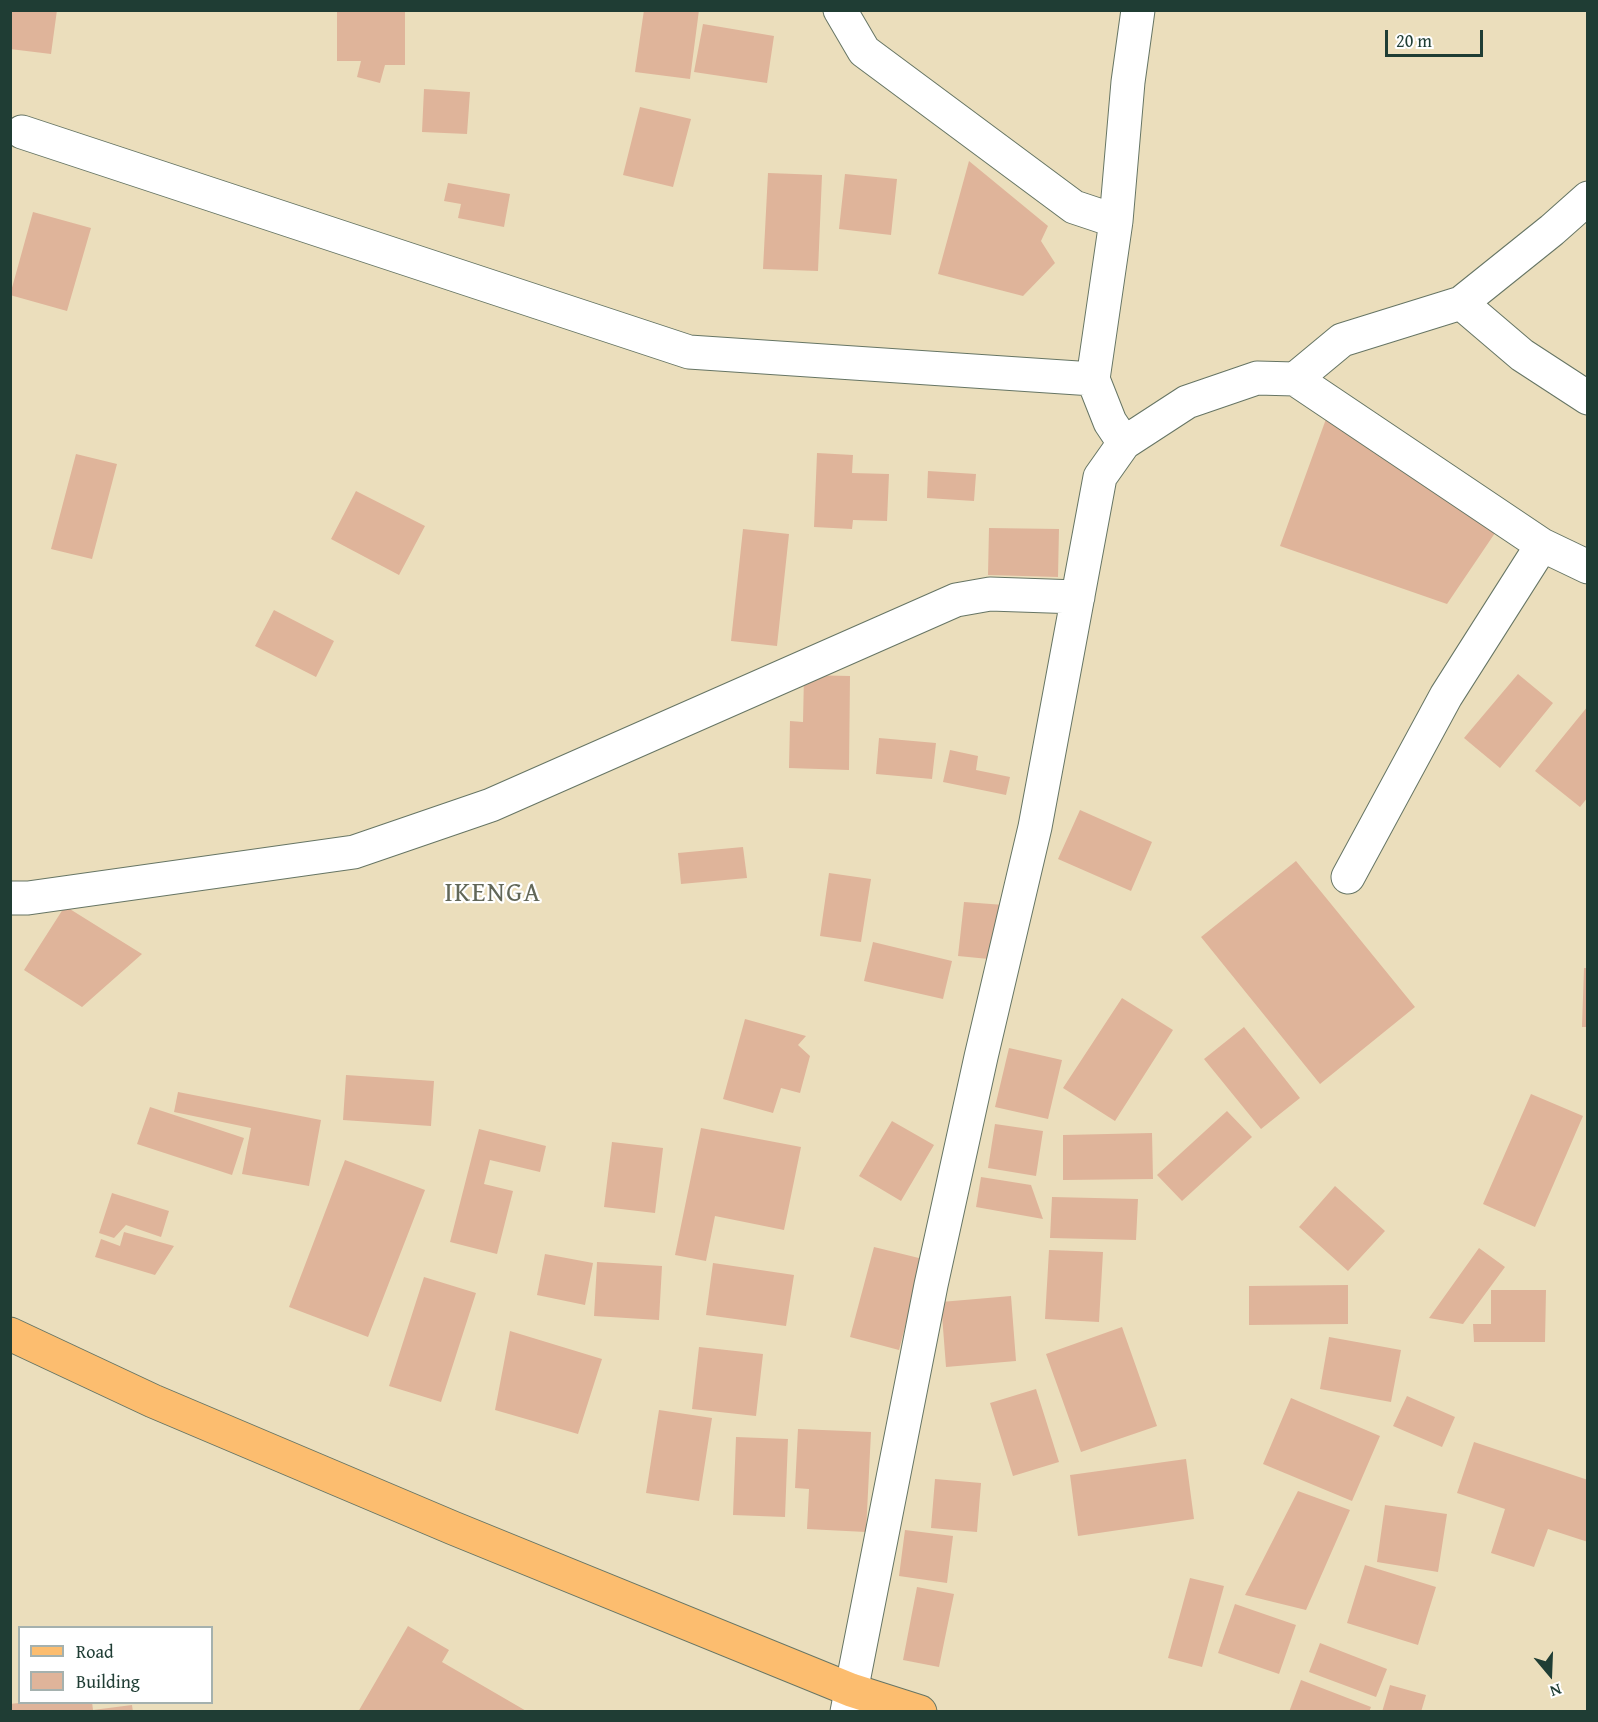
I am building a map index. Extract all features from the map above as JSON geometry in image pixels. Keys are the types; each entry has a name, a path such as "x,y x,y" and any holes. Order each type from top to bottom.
{"main road":[{"path":"10,1334 164,1406 453,1528 849,1701 920,1712"}],"street":[{"path":"840,10 864,51 1074,207 1116,221"},
{"path":"1124,443 1110,422 1093,380 1116,221 1128,82 1137,10"},
{"path":"22,132 689,352 1093,380"},
{"path":"1295,379 1342,340 1461,303 1552,230 1587,198"},
{"path":"1461,303 1522,355 1587,398"},
{"path":"849,1701 931,1285 1035,827 1100,477 1124,443 1187,402 1257,378 1295,379 1542,545 1587,567"},
{"path":"1348,877 1446,696 1542,545"},
{"path":"10,898 28,898 354,852 491,806 956,600 990,594 1078,597"}],"building":[{"path":"10,10 57,10 51,54 10,49"},
{"path":"337,10 405,10 405,65 385,65 380,83 357,77 361,61 337,61"},
{"path":"644,10 699,10 690,79 635,72"},
{"path":"703,24 774,36 767,83 694,72"},
{"path":"424,89 470,92 467,134 422,132"},
{"path":"640,107 691,119 673,187 623,175"},
{"path":"969,161 1048,226 1041,241 1055,263 1023,296 938,274"},
{"path":"768,173 822,175 818,271 763,269"},
{"path":"845,174 897,179 891,235 839,229"},
{"path":"448,183 510,194 504,227 458,218 461,204 444,201"},
{"path":"33,212 91,228 67,311 10,295"},
{"path":"1326,419 1495,533 1447,604 1280,546"},
{"path":"817,453 853,455 852,473 889,474 887,521 853,520 852,529 814,527"},
{"path":"76,454 117,464 92,559 51,549"},
{"path":"928,471 976,474 974,501 927,498"},
{"path":"356,491 425,526 399,575 331,539"},
{"path":"989,528 1059,529 1058,577 988,575"},
{"path":"743,529 789,534 777,646 731,641"},
{"path":"274,610 334,641 316,677 255,646"},
{"path":"1518,674 1553,703 1500,768 1464,738"},
{"path":"804,675 850,676 849,770 789,768 790,721 803,722"},
{"path":"1588,706 1588,797 1580,807 1535,771"},
{"path":"879,738 936,743 932,779 876,774"},
{"path":"950,750 978,756 976,770 1010,777 1006,795 943,782"},
{"path":"1080,810 1152,842 1131,891 1058,859"},
{"path":"743,847 747,878 681,884 678,853"},
{"path":"1296,861 1415,1007 1320,1084 1201,937"},
{"path":"829,873 871,879 861,942 820,936"},
{"path":"964,902 1004,905 999,960 958,956"},
{"path":"65,906 142,954 82,1007 24,970"},
{"path":"873,942 952,961 943,999 864,981"},
{"path":"1584,968 1588,968 1588,1027 1582,1027"},
{"path":"1122,998 1173,1030 1115,1121 1063,1088"},
{"path":"745,1019 806,1036 798,1045 810,1056 800,1093 781,1088 773,1113 723,1099"},
{"path":"1244,1027 1300,1098 1261,1129 1204,1059"},
{"path":"1009,1048 1062,1060 1048,1119 995,1107"},
{"path":"346,1075 434,1081 431,1126 343,1120"},
{"path":"178,1092 321,1120 309,1186 242,1174 251,1128 174,1112"},
{"path":"1531,1094 1583,1116 1535,1227 1483,1204"},
{"path":"150,1107 244,1138 232,1175 137,1144"},
{"path":"1227,1111 1252,1137 1182,1201 1157,1175"},
{"path":"892,1121 934,1145 901,1201 859,1176"},
{"path":"995,1124 1043,1131 1036,1176 988,1168"},
{"path":"701,1128 801,1147 784,1230 715,1216 706,1261 675,1255"},
{"path":"479,1129 546,1146 540,1172 490,1160 484,1184 513,1191 497,1254 450,1242"},
{"path":"1152,1133 1153,1179 1063,1180 1063,1135"},
{"path":"612,1142 663,1148 655,1213 604,1207"},
{"path":"345,1160 425,1190 368,1337 289,1307"},
{"path":"981,1177 1031,1185 1043,1219 976,1207"},
{"path":"1335,1186 1385,1231 1348,1271 1299,1227"},
{"path":"112,1193 169,1211 161,1237 126,1225 114,1238 99,1233"},
{"path":"1052,1197 1138,1199 1136,1240 1050,1238"},
{"path":"124,1232 174,1246 155,1275 95,1257 101,1239 120,1246"},
{"path":"874,1247 923,1259 899,1350 850,1337"},
{"path":"1479,1248 1505,1267 1463,1324 1429,1318"},
{"path":"1049,1250 1103,1252 1099,1322 1045,1319"},
{"path":"545,1254 593,1263 585,1305 537,1295"},
{"path":"597,1262 662,1266 659,1320 594,1316"},
{"path":"713,1263 794,1275 786,1326 706,1315"},
{"path":"424,1277 476,1293 441,1402 389,1386"},
{"path":"1348,1285 1348,1324 1249,1325 1249,1286"},
{"path":"1491,1290 1546,1290 1545,1342 1474,1342 1473,1324 1491,1324"},
{"path":"1011,1296 1016,1361 946,1367 941,1302"},
{"path":"1122,1327 1157,1426 1081,1452 1046,1354"},
{"path":"510,1331 602,1359 578,1434 495,1410"},
{"path":"1329,1337 1401,1350 1391,1402 1320,1389"},
{"path":"699,1347 763,1354 756,1416 692,1409"},
{"path":"1036,1389 1059,1462 1013,1476 990,1403"},
{"path":"1407,1396 1455,1417 1442,1447 1393,1426"},
{"path":"1291,1398 1380,1436 1352,1501 1263,1464"},
{"path":"659,1410 712,1418 699,1501 646,1493"},
{"path":"798,1429 871,1432 866,1532 807,1529 809,1489 795,1488"},
{"path":"736,1437 788,1439 785,1517 733,1515"},
{"path":"1474,1442 1588,1480 1588,1542 1548,1529 1534,1567 1491,1553 1505,1509 1457,1493"},
{"path":"1186,1459 1194,1519 1078,1536 1070,1475"},
{"path":"935,1479 981,1483 977,1532 931,1528"},
{"path":"1298,1491 1350,1510 1306,1610 1245,1595"},
{"path":"1385,1505 1447,1514 1438,1572 1377,1562"},
{"path":"905,1530 953,1536 947,1583 899,1576"},
{"path":"1365,1565 1436,1587 1418,1645 1347,1623"},
{"path":"1190,1578 1224,1586 1202,1667 1168,1658"},
{"path":"917,1587 954,1594 939,1667 903,1660"},
{"path":"1235,1604 1296,1625 1279,1674 1218,1653"},
{"path":"408,1626 449,1650 442,1662 528,1712 358,1712"},
{"path":"1320,1643 1387,1669 1376,1697 1309,1672"},
{"path":"1301,1680 1371,1707 1369,1712 1289,1712"},
{"path":"1390,1685 1426,1695 1421,1712 1382,1712"},
{"path":"10,1704 92,1704 93,1710 132,1705 133,1712 10,1712"}],"district":[{"name":"IKENGA","path":"493,894"}]}
